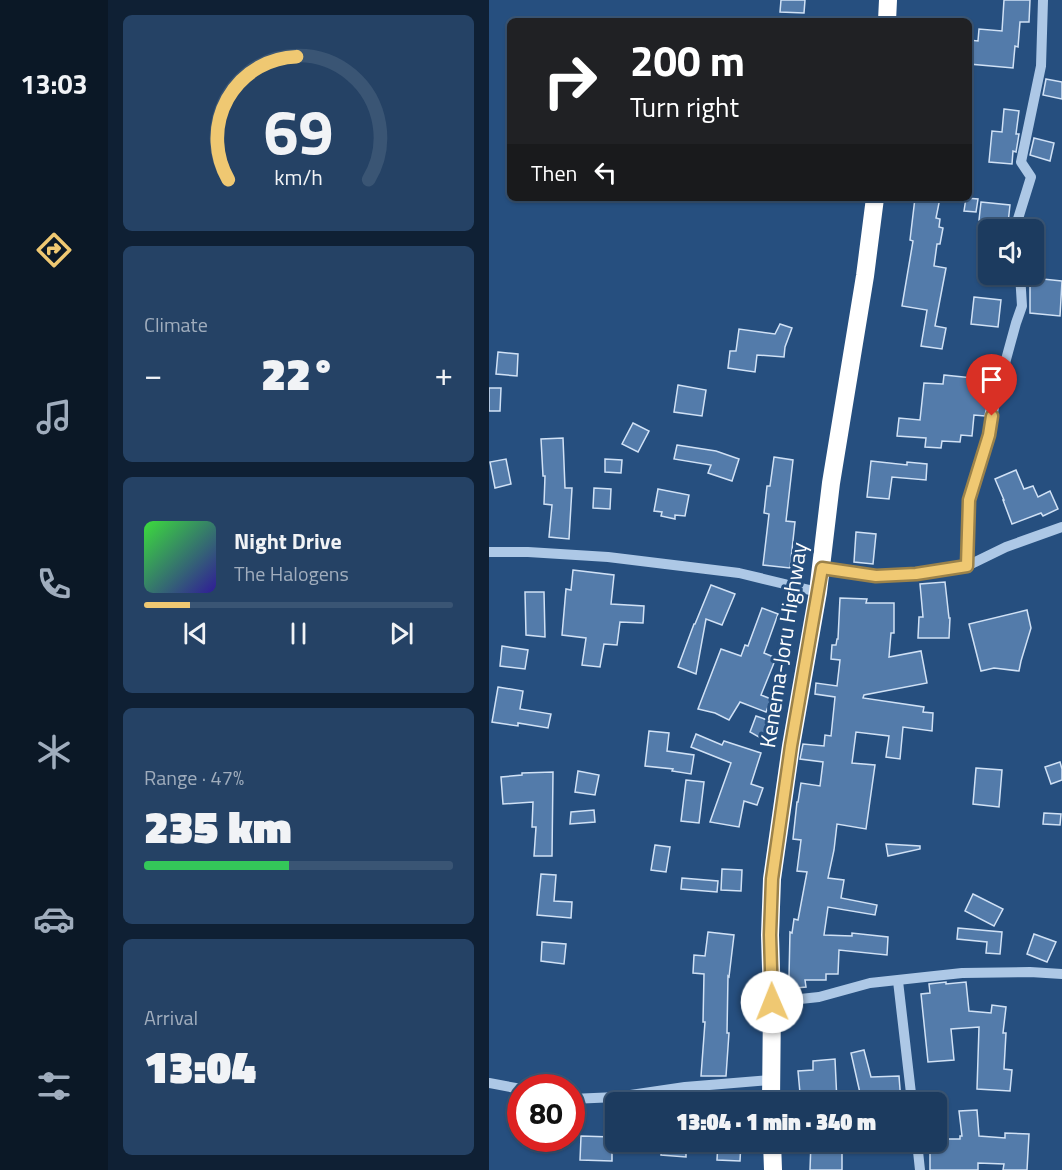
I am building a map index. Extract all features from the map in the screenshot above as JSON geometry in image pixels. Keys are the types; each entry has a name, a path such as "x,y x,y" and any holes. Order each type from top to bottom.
{"highway":[{"path":"887,18 888,0"},
{"name":"Kenema-Joru Highway","path":"771,1092 772,879 791,746 822,568 831,483 865,276 875,201"},
{"path":"772,1152 773,1170"}],"street":[{"path":"1018,219 1031,177 1021,162 1041,66 1043,0"},
{"path":"967,566 969,500 989,435 996,396 1022,306 1021,285"},
{"path":"822,568 876,576 916,574 967,566 1006,547 1062,527"},
{"path":"489,552 528,552 632,560 739,573 818,592"},
{"path":"772,1002 819,997 870,984 962,973 1062,974"},
{"path":"898,981 911,1092"},
{"path":"585,1097 770,1080"},
{"path":"489,1083 507,1086"},
{"path":"918,1152 919,1170"}],"building":[{"path":"781,0 805,0 804,13 780,12"},
{"path":"1004,0 1030,0 1029,22 1020,22 1013,68 972,64 972,40 978,41 979,29 1002,31"},
{"path":"1046,79 1062,82 1062,99 1043,95"},
{"path":"1004,109 1019,111 1016,134 1019,134 1016,152 1013,151 1012,164 989,162 992,131 1002,132"},
{"path":"1034,138 1054,143 1050,161 1030,155"},
{"path":"978,199 976,212 964,211 966,201"},
{"path":"915,201 939,201 936,218 940,219 939,227 943,228 940,244 937,244 934,266 946,268 935,326 946,328 942,349 921,346 927,310 902,306 913,241 910,240"},
{"path":"981,202 1010,205 1008,219 979,219"},
{"path":"1044,279 1062,281 1060,316 1030,313 1030,286 1044,285"},
{"path":"974,297 1001,300 998,327 971,324"},
{"path":"780,324 792,328 784,357 757,355 755,372 728,368 730,351 736,351 739,329 775,334"},
{"path":"498,352 518,354 517,376 496,374"},
{"path":"944,375 992,380 985,416 974,415 972,436 961,435 960,442 942,441 941,448 925,447 926,438 897,436 899,418 920,420 924,383 943,384"},
{"path":"678,385 706,390 702,416 674,412"},
{"path":"489,388 501,388 500,411 489,411"},
{"path":"633,423 649,431 638,452 622,444"},
{"path":"563,438 565,488 572,488 569,539 549,537 552,505 544,504 545,476 543,476 541,439"},
{"path":"677,445 716,451 739,459 732,481 708,473 711,465 674,459"},
{"path":"774,457 793,460 786,521 795,522 790,568 763,565 769,514 764,513"},
{"path":"506,459 511,484 495,488 490,462"},
{"path":"605,459 622,460 621,473 605,472"},
{"path":"871,461 907,465 907,462 927,464 926,480 892,477 889,499 867,497"},
{"path":"1016,470 1024,489 1033,486 1038,497 1050,491 1058,509 1043,516 1041,513 1012,524 995,479"},
{"path":"594,488 611,489 610,509 593,508"},
{"path":"658,489 689,495 685,516 675,515 675,519 661,516 662,512 654,511"},
{"path":"856,532 876,534 873,564 854,562"},
{"path":"573,570 614,575 611,604 644,606 643,623 620,622 617,645 604,644 600,667 582,665 586,638 562,635 566,589 571,590"},
{"path":"945,582 950,618 949,638 918,638 919,617 923,617 920,584"},
{"path":"711,585 735,594 722,625 706,619 696,674 678,667"},
{"path":"525,592 544,592 545,637 526,635"},
{"path":"840,598 867,599 866,603 894,603 894,633 891,633 889,657 921,651 927,683 864,695 863,698 924,707 923,712 933,713 932,731 903,727 900,759 886,757 889,736 856,732 852,763 875,765 866,829 837,824 828,878 844,880 841,898 877,905 875,915 828,907 824,935 852,936 852,933 888,937 887,955 839,950 838,974 826,974 826,980 805,980 806,987 785,989 784,978 789,977 790,932 792,933 794,919 798,920 807,872 797,871 801,840 793,839 797,802 801,783 820,786 823,762 800,759 803,744 824,746 825,735 831,736 835,697 815,694 816,683 837,686 840,660 831,659 832,645 836,645 838,639"},
{"path":"762,608 778,614 764,653 776,658 761,695 771,699 766,712 740,702 729,720 715,713 698,709 721,649 741,656 745,645 748,646"},
{"path":"1027,610 1031,628 1019,671 994,668 981,671 969,624"},
{"path":"502,646 528,650 525,669 500,666"},
{"path":"498,687 523,691 520,709 551,714 548,728 492,722"},
{"path":"756,716 773,722 766,741 750,732"},
{"path":"649,731 669,733 667,751 694,755 691,774 672,771 673,769 645,766"},
{"path":"696,734 722,745 724,741 761,753 751,784 763,788 757,805 744,801 739,827 710,822 731,763 691,747"},
{"path":"1060,762 1062,780 1051,784 1045,767"},
{"path":"976,768 1002,770 999,807 973,804"},
{"path":"578,771 599,775 595,795 575,792"},
{"path":"553,772 552,856 534,856 536,827 532,827 533,802 503,804 501,777 522,775 522,773"},
{"path":"686,780 704,782 699,823 681,821"},
{"path":"594,810 595,822 570,824 571,812"},
{"path":"1044,813 1061,814 1060,825 1043,824"},
{"path":"886,844 920,846 920,849 888,856"},
{"path":"655,845 670,847 666,872 651,870"},
{"path":"722,869 742,870 741,891 721,890"},
{"path":"541,874 556,875 554,901 572,902 571,918 537,915"},
{"path":"682,878 718,881 717,892 681,889"},
{"path":"973,894 1003,909 994,926 965,911"},
{"path":"958,928 1002,932 1000,954 986,953 987,942 957,939"},
{"path":"708,932 734,935 728,976 727,1033 729,1033 726,1076 701,1076 705,1022 703,1022 704,974 693,973 694,955 705,956"},
{"path":"1034,934 1056,942 1047,962 1027,954"},
{"path":"542,942 566,944 564,964 541,961"},
{"path":"946,982 946,984 966,982 969,1011 991,1013 992,1005 1006,1007 1003,1033 1006,1033 1004,1069 1012,1070 1010,1091 977,1089 979,1027 951,1029 954,1060 928,1062 921,994 930,993 929,984"},
{"path":"864,1050 871,1077 899,1076 900,1092 860,1092 851,1053"},
{"path":"835,1059 837,1092 800,1092 798,1071 813,1070 813,1061"},
{"path":"977,1110 979,1136 1005,1138 1005,1133 1029,1134 1027,1170 1003,1170 1004,1164 978,1163 978,1170 930,1170 930,1152 947,1152 947,1139 960,1139 962,1136 959,1111"},
{"path":"585,1136 605,1137 605,1152 612,1152 612,1161 580,1160 580,1152 585,1152"},
{"path":"661,1152 686,1152 686,1157 661,1155"},
{"path":"717,1152 740,1152 740,1161 717,1160"},
{"path":"811,1152 842,1152 842,1170 810,1170"}],"route":[{"path":"772,1002 770,935 772,879 791,746 822,568 876,576 916,574 967,566 969,500 989,435 992,416"}]}
